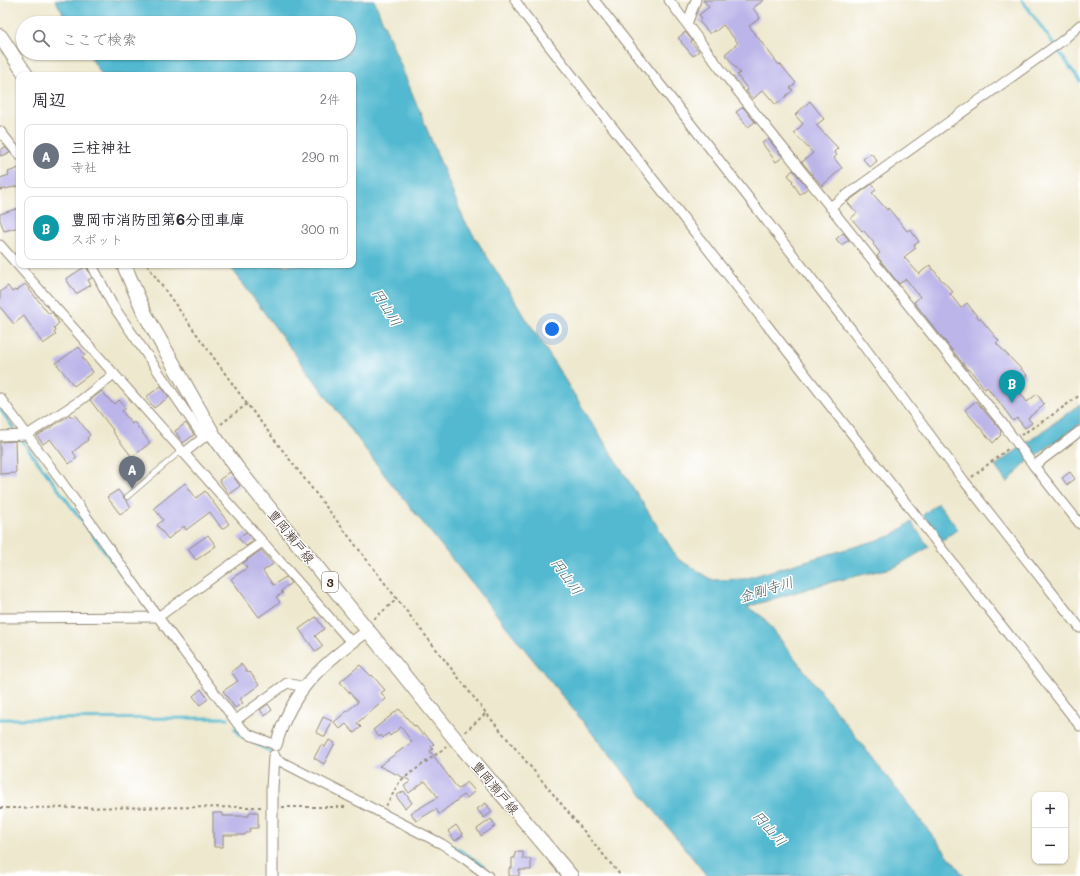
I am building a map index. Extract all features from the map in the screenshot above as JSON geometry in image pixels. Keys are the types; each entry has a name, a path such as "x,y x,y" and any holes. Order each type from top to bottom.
{"main road":[{"path":"0,36 24,72"},
{"name":"豊岡瀬戸線","path":"125,268 145,314 207,434 237,468 456,740 571,876"}],"street":[{"path":"515,0 525,15 1080,726"},
{"path":"594,0 851,329 965,482 1080,628"},
{"path":"669,0 725,75 1080,524"},
{"path":"687,24 696,0"},
{"path":"830,207 1062,41 1080,25"},
{"path":"0,131 16,151"},
{"path":"0,245 16,263"},
{"path":"20,268 352,643"},
{"path":"94,268 112,304 207,434 183,451"},
{"path":"0,436 27,435 81,400 114,374"},
{"path":"0,398 158,617 247,733 275,753 369,807 450,849 488,876"},
{"path":"1033,464 1080,431"},
{"path":"0,618 158,617 262,542"},
{"path":"272,876 266,807 275,753 284,721 304,687 332,658 352,643 367,628"},
{"path":"236,720 287,683 304,687"}],"lane":[{"path":"127,497 183,451"}],"path":[{"path":"149,268 247,404 397,599 486,713 621,876"},
{"path":"207,434 247,404"},
{"path":"367,628 397,599"},
{"path":"378,812 388,804 400,781 456,740 486,713"},
{"path":"0,808 369,807"}],"water":[{"path":"55,0 374,0 464,220 678,559 713,580 744,579 891,536 911,522 929,547 895,567 823,584 747,607 763,617 964,876 707,876 386,477 231,268 356,268 356,72 100,72 92,60 356,60 356,16 65,16"},
{"path":"1080,404 1080,424 1023,465 1007,483 995,466"},
{"path":"938,503 958,529 941,541 923,515"}],"building":[{"path":"703,0 764,0 753,8 760,18 749,26 779,65 780,64 796,83 790,88 793,90 776,105 763,90 753,99 746,91 748,90 737,75 740,73 725,54 738,43 723,25 715,32 714,30 710,34 699,21 702,18 699,15 709,7"},
{"path":"685,32 699,51 693,56 678,38"},
{"path":"810,101 824,119 816,125 838,148 834,152 837,155 834,158 842,168 822,186 802,162 813,153 794,133 803,124 795,115"},
{"path":"743,107 755,122 748,127 736,112"},
{"path":"768,139 783,157 776,162 762,143"},
{"path":"5,147 10,153 0,156 0,150"},
{"path":"871,153 877,161 870,167 863,159"},
{"path":"16,169 16,187 0,190 0,178 9,175 8,172"},
{"path":"793,170 808,188 800,194 788,175"},
{"path":"872,184 876,190 872,193 887,210 888,208 907,231 910,229 919,242 914,245 916,248 904,257 919,274 930,265 942,281 953,292 950,294 961,308 967,303 999,341 996,343 1027,375 1016,387 1027,402 1037,394 1044,404 1028,418 1032,423 1025,428 1017,418 1013,421 987,387 985,389 969,369 968,370 914,302 920,297 906,279 899,284 877,256 880,253 873,244 874,243 851,218 857,213 847,202"},
{"path":"16,209 16,228 4,231 0,220 0,214"},
{"path":"843,233 849,240 841,245 836,239"},
{"path":"83,268 87,268 92,278 88,280 91,285 76,294 66,279"},
{"path":"25,284 49,314 52,312 59,323 54,328 56,331 54,333 56,335 43,344 24,316 14,324 0,307 0,292 8,286 12,292 15,290 16,291"},
{"path":"79,347 85,355 82,357 93,372 74,386 56,363"},
{"path":"161,386 169,397 154,408 146,397"},
{"path":"102,391 112,403 113,402 115,404 119,400 126,408 122,411 132,424 134,422 150,443 132,457 90,400"},
{"path":"976,401 1001,431 1001,435 993,443 965,410"},
{"path":"70,415 72,418 75,415 90,435 87,438 88,440 73,452 77,458 69,464 50,439 43,444 37,436"},
{"path":"186,423 194,435 183,443 175,431"},
{"path":"15,441 16,473 0,474 0,442"},
{"path":"230,472 240,486 229,494 219,480"},
{"path":"1070,472 1075,479 1067,485 1062,478"},
{"path":"185,483 196,498 205,491 229,524 222,529 210,512 186,530 184,526 168,539 157,525 163,520 154,508"},
{"path":"118,490 131,507 120,514 107,497"},
{"path":"246,532 254,541 246,546 238,538"},
{"path":"208,535 216,546 196,560 188,549"},
{"path":"261,550 273,564 263,571 273,585 286,577 291,583 281,591 283,593 276,597 280,602 259,617 231,579 247,568 243,563"},
{"path":"316,617 324,629 315,636 323,646 316,652 299,629"},
{"path":"241,664 248,673 250,672 259,685 240,699 243,703 235,708 223,691 238,681 231,672"},
{"path":"360,665 371,676 372,675 385,690 381,693 386,699 357,723 361,727 354,733 346,724 340,729 334,722 358,702 340,682"},
{"path":"201,689 208,699 200,705 193,696"},
{"path":"268,704 272,710 265,716 260,710"},
{"path":"399,709 422,734 424,733 434,744 431,747 433,749 430,751 458,789 467,782 475,791 467,798 464,795 439,814 436,809 416,821 411,813 438,797 425,781 409,793 404,786 411,781 379,766 412,742 401,727 390,736 388,733 383,738 381,735 379,737 373,730"},
{"path":"323,717 332,721 325,737 316,732"},
{"path":"329,740 335,743 324,764 314,758 321,745 325,747"},
{"path":"404,791 412,803 405,808 396,796"},
{"path":"486,803 492,812 484,818 477,809"},
{"path":"249,812 258,812 258,828 250,828 250,831 244,835 223,835 223,847 214,847 213,813 223,813 223,816 249,816"},
{"path":"491,819 496,826 481,836 477,829"},
{"path":"456,825 463,835 455,841 448,831"},
{"path":"515,852 523,852 523,859 531,859 531,870 519,870 519,876 509,876 509,868 512,868 512,858 515,858"}],"waterway":[{"path":"1022,0 1080,81"},
{"path":"0,409 130,585"},
{"path":"0,719 228,718"},
{"path":"235,728 241,736 273,753"},
{"path":"452,846 468,855 484,867"}],"place":[{"name":"豊岡市消防団第6分団車庫","path":"1012,403"},
{"name":"三柱神社","path":"132,489"}],"water label":[{"name":"円山川","path":"387,307"},
{"name":"円山川","path":"567,576"},
{"name":"金剛寺川","path":"766,589"},
{"name":"円山川","path":"770,828"}]}
